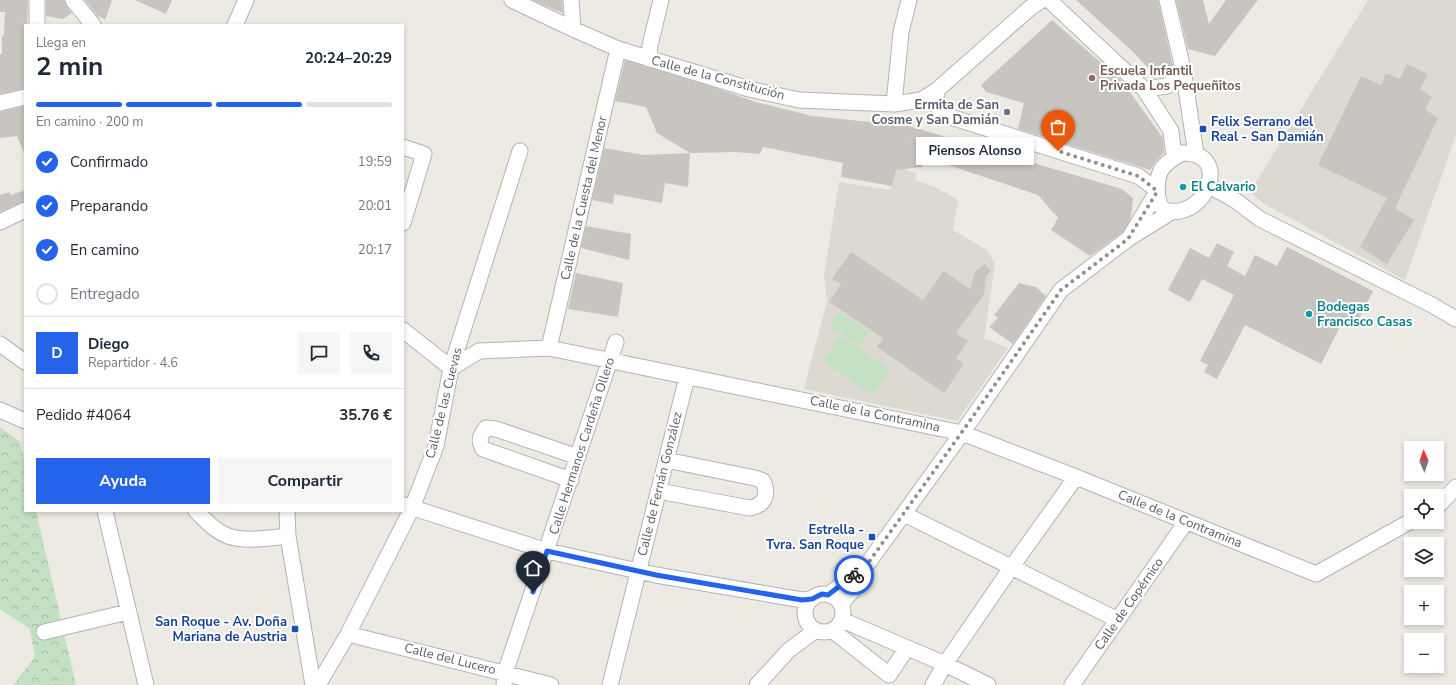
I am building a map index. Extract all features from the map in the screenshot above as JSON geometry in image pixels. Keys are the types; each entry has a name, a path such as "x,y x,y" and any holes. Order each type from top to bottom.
{"street":[{"path":"37,0 37,24"},
{"path":"73,0 92,24"},
{"path":"235,24 246,0"},
{"name":"Calle de la Constitución","path":"512,0 618,49 748,89 799,100 894,104 921,100 937,90 1030,8 1042,0"},
{"path":"571,0 573,29"},
{"path":"649,59 650,45 660,0"},
{"path":"894,104 902,32 909,0"},
{"path":"1050,0 1144,90 1171,131 1174,157"},
{"path":"1167,0 1183,69 1196,154"},
{"name":"Calle de la Cuesta del Menor","path":"549,348 618,49"},
{"path":"1144,90 1167,86 1183,69"},
{"path":"937,90 936,100 940,114 1138,176 1157,191 1161,206 1166,210 1181,212 1196,204 1210,186 1210,168 1204,158 1196,154 1182,153 1174,157 1161,170 1157,191 1128,239"},
{"path":"0,104 24,97"},
{"path":"404,147 424,154 404,220"},
{"name":"Calle de las Cuevas","path":"318,685 348,634 436,446 451,368 520,151"},
{"path":"1210,186 1235,200 1260,219 1432,305 1456,319"},
{"path":"0,222 24,210"},
{"path":"841,604 854,589 866,566 1061,290 1128,239 1173,211"},
{"path":"404,331 451,368"},
{"name":"Calle Hermanos Cardeña Ollero","path":"505,679 616,342"},
{"path":"0,344 24,361"},
{"name":"Calle de la Contramina","path":"451,368 479,351 549,348 962,432 1316,574 1404,525"},
{"name":"Calle de Fernán González","path":"610,685 686,377"},
{"path":"0,410 24,421"},
{"path":"571,480 483,449 479,442 480,435 486,428 496,429 578,457"},
{"path":"658,491 750,508 758,506 766,495 766,488 763,481 755,478 666,460"},
{"path":"933,685 1011,568 1076,477"},
{"path":"1444,500 1456,488"},
{"path":"408,507 547,551 638,571 802,600 810,615 821,632 837,625 843,614 841,604 834,597 822,594 810,615 789,650 757,685"},
{"path":"105,512 146,685"},
{"path":"197,512 215,529 229,536 248,539 288,536"},
{"path":"287,512 288,536 313,685"},
{"path":"904,514 1118,620"},
{"name":"Calle de Copérnico","path":"1072,685 1186,522"},
{"path":"828,595 866,566"},
{"path":"44,632 128,612"},
{"path":"837,625 908,648 946,664 988,685"},
{"path":"837,625 889,675 908,648"},
{"name":"Calle del Lucero","path":"348,634 505,679 552,685"}],"shaded area":[{"path":"1368,0 1456,0 1456,135 1405,280 1264,204 1250,192"},
{"path":"897,167 916,173 915,180 937,188 958,200 953,230 987,250 995,264 984,339 1008,348 957,421 804,389 827,301 824,274 839,182 890,190"}],"green space":[{"path":"840,312 869,332 860,346 830,326"},
{"path":"841,336 890,370 872,395 823,360"},
{"path":"0,427 20,442 24,460 24,512 36,512 76,685 13,685 35,657 30,629 0,609"}],"building":[{"path":"0,0 28,0 27,24 24,24 24,88 0,94 0,54 2,54 2,36 4,35 5,12 0,12"},
{"path":"46,0 64,0 72,13 63,19 46,16"},
{"path":"85,0 112,0 105,20 99,16 99,18"},
{"path":"135,0 172,0 166,14"},
{"path":"533,0 562,0 563,13 543,5"},
{"path":"1076,0 1158,0 1173,67 1164,76 1153,73 1131,50"},
{"path":"1176,0 1203,0 1209,24 1226,0 1258,0 1215,56 1188,49"},
{"path":"1052,20 1121,80 1163,138 1164,153 1150,170 1018,129 1024,103 986,92 981,85"},
{"path":"625,60 756,102 812,116 909,126 1122,189 1133,198 1131,218 1123,232 1090,256 1051,230 1058,218 1038,195 921,156 922,167 896,170 892,186 841,177 843,163 763,147 760,154 736,152 690,153 657,133 646,107 615,101"},
{"path":"1407,64 1428,74 1420,89 1432,97 1425,109 1438,118 1395,208 1414,220 1387,264 1360,247 1387,198 1318,165 1361,76 1381,85 1386,73 1400,79"},
{"path":"24,106 24,153 17,136 0,138 0,112"},
{"path":"604,148 644,155 690,153 688,187 665,183 662,203 614,194 613,204 592,200"},
{"path":"24,190 24,201 0,212 0,195 9,192 11,195"},
{"path":"586,226 631,234 629,260 581,248"},
{"name":"Bodegas Francisco Casas","path":"1217,243 1234,252 1227,266 1245,276 1255,255 1277,266 1287,247 1373,291 1356,325 1344,319 1321,364 1245,325 1217,379 1204,372 1208,365 1200,361 1234,295 1202,279 1190,302 1168,290 1190,248 1209,258"},
{"path":"851,252 923,300 943,271 970,289 975,272 984,264 991,271 986,276 984,294 956,333 968,341 956,358 964,364 944,393 877,347 883,338 829,302 841,284 832,279"},
{"path":"576,273 623,283 618,317 568,309"},
{"path":"1019,283 1036,287 1046,296 1013,344 989,327 998,318 994,315"}],"way so far":[{"path":"854,575 866,566 904,514 1061,290 1128,239 1157,192 1138,176 1058,151"}],"place":[{"name":"Escuela Infantil Privada Los Pequeñitos","path":"1092,78"},
{"name":"Ermita de San Cosme y San Damián","path":"1007,112"},
{"name":"Felix Serrano del Real - San Damián","path":"1203,129"},
{"name":"Piensos Alonso","path":"1058,151"},
{"name":"El Calvario","path":"1183,187"},
{"name":"Bodegas Francisco Casas","path":"1309,314"},
{"name":"Estrella - Tvra. San Roque","path":"872,537"},
{"name":"San Roque - Av. Doña Mariana de Austria","path":"295,629"}],"route":[{"path":"533,592 547,551 656,575 802,600 812,599 822,594 828,595 854,575"}]}
